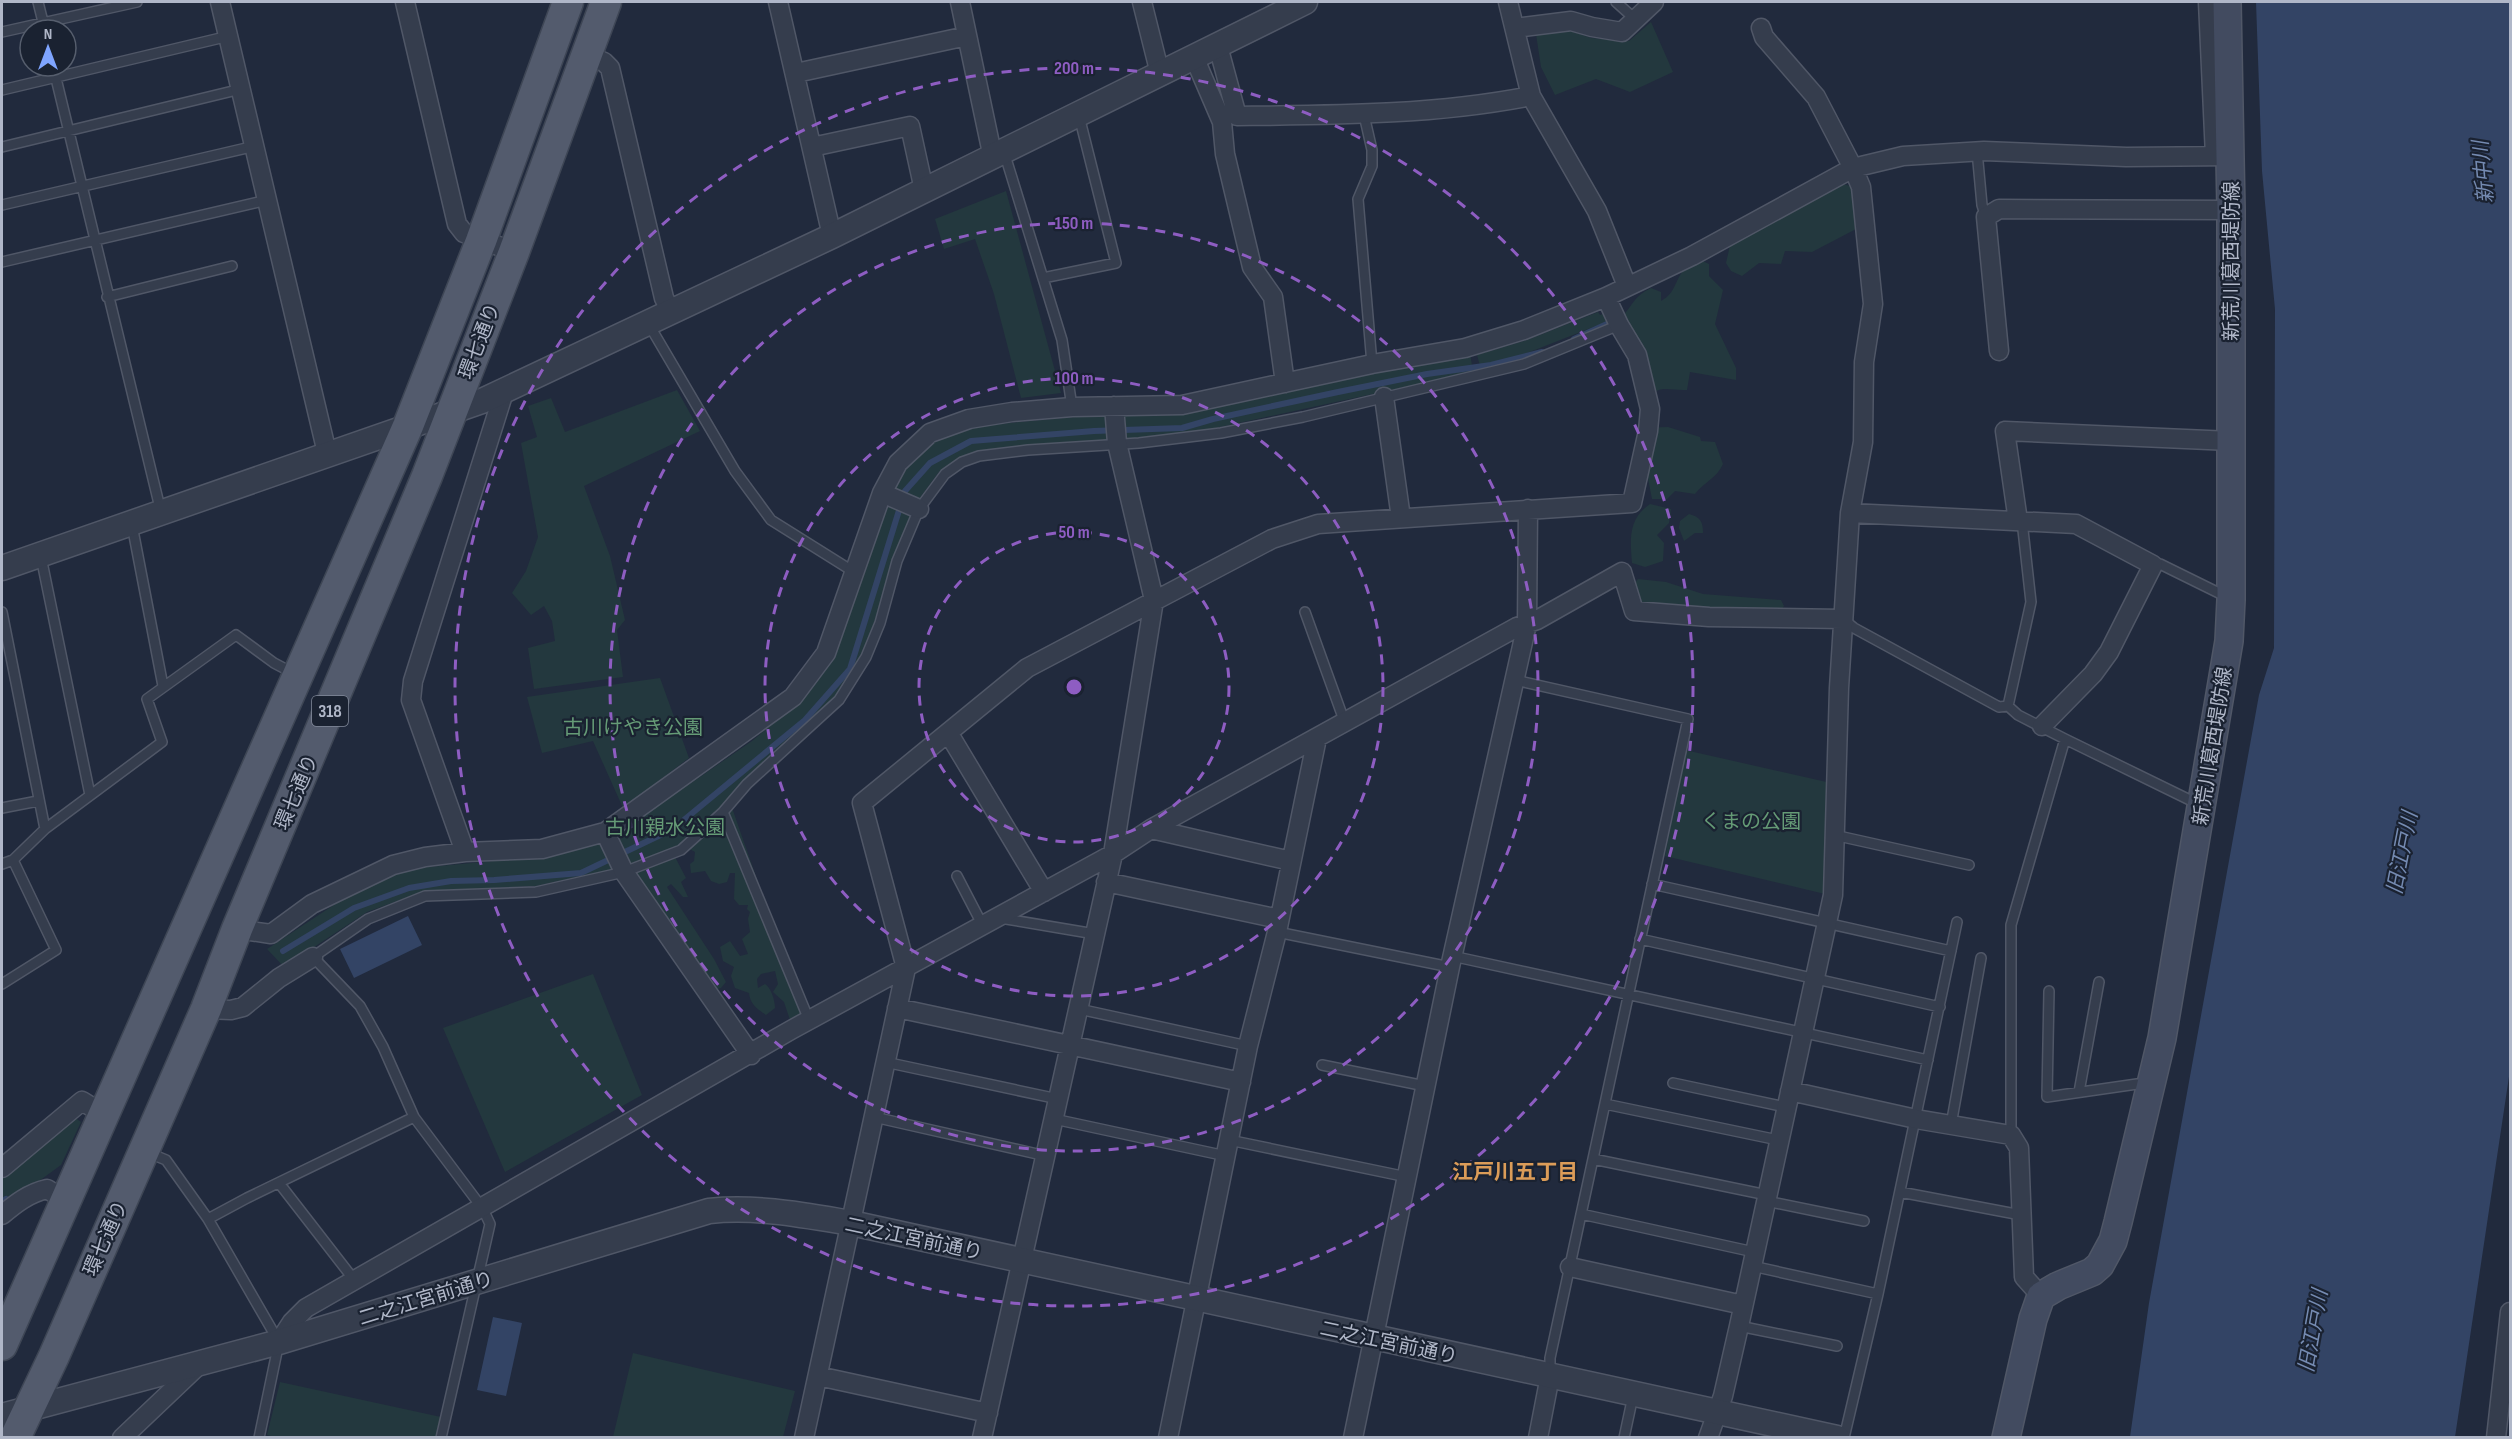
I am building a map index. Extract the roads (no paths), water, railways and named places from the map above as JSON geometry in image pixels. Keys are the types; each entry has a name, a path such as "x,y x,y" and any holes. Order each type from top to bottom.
{"main road":[{"name":"環七通り","path":"2,1345 408,426 481,241 568,2"},
{"name":"環七通り","path":"15,1437 18,1421 144,1151 206,1009 237,929 290,807 452,414 606,2"},
{"name":"新荒川葛西堤防線","path":"2041,1296 2058,1286 2092,1272 2106,1256 2118,1222 2151,1085 2203,807 2226,665 2231,600 2231,210 2223,156 2227,2"},
{"path":"2006,1437 2032,1319 2041,1296"}],"street":[{"path":"220,2 327,453"},
{"path":"405,2 457,224 464,233 514,252"},
{"path":"778,2 796,73 831,236"},
{"path":"960,2 998,154"},
{"path":"1142,2 1160,74"},
{"path":"2,568 327,453 452,414 504,392 831,236 1305,2"},
{"path":"1508,2 1532,96 1597,211 1627,286"},
{"path":"1515,28 1571,21 1623,32 1654,2"},
{"path":"237,929 271,934 312,904 393,865 425,857 465,852 542,849 608,838 793,697 826,652 882,493 898,463 930,433 969,419 1012,412 1072,407 1182,405 1371,364 1465,348 1524,330 1606,297 1692,256 1853,168 1903,156 1977,151 2126,157 2223,156 2208,2"},
{"path":"1708,1437 1718,1413 1739,1326 1833,895 1843,618 1850,513 1863,442 1864,362 1873,304 1861,187 1816,97 1764,37 1761,28"},
{"path":"796,73 967,36"},
{"path":"1218,46 1237,116 1364,115 1505,101 1532,96"},
{"path":"586,54 604,62 610,68 664,298 671,312"},
{"path":"1194,57 1222,123 1225,154 1252,267 1274,297 1285,383"},
{"path":"812,147 910,126 924,190"},
{"path":"1999,351 1986,217 2000,209 2231,210"},
{"path":"804,1437 906,968 862,803 1027,668 1272,538 1318,524 1632,503 1648,431 1650,410 1637,355 1606,297"},
{"path":"465,852 411,700 412,681 504,392"},
{"path":"1384,398 1401,518"},
{"path":"982,1437 1113,854 1154,600 1117,443 1114,406"},
{"path":"2020,521 2005,431 2231,441"},
{"path":"882,493 919,509"},
{"path":"1353,1437 1451,961 1527,624 1528,509"},
{"path":"1850,513 2076,524 2153,565 2109,652 2093,674 2042,726"},
{"path":"279,1342 292,1322 306,1308 483,1209 809,1020 991,922 1113,854 1151,829 1517,627 1527,624 1622,572 1634,611 1709,618 1843,618"},
{"path":"949,734 1044,892"},
{"path":"1168,1437 1248,1046 1278,925 1317,738"},
{"path":"1151,829 1291,861"},
{"path":"608,838 623,870 751,1055"},
{"path":"1106,882 1278,925"},
{"path":"206,1009 231,1010 243,1007 279,978 313,957"},
{"path":"897,1008 1241,1082"},
{"path":"1788,1099 2011,1135 2019,1148 2024,1277 2041,1296"},
{"path":"5,1160 82,1101 103,1114"},
{"path":"2,1215 20,1200 47,1189 65,1200"},
{"name":"二之江宮前通り","path":"18,1421 146,1377 279,1342 709,1211 738,1208 850,1223 1633,1395 1837,1437"},
{"path":"1570,1267 1743,1305"},
{"path":"2496,1437 2511,1312"},
{"path":"122,1437 200,1364"},
{"path":"818,1376 988,1413"},
{"path":"1538,1437 1550,1376"}],"lane":[{"path":"38,2 42,18"},
{"path":"75,18 136,2"},
{"path":"1616,2 1636,20"},
{"path":"2,32 18,30"},
{"path":"78,72 229,36"},
{"path":"2,90 55,78 161,512"},
{"path":"2,147 241,89"},
{"path":"1043,278 1116,263 1078,114"},
{"path":"1364,115 1371,150 1371,166 1358,199 1371,364"},
{"path":"2,205 255,146"},
{"path":"1977,151 1982,205 1986,217"},
{"path":"998,154 1043,278 1062,340 1072,407"},
{"path":"2,262 267,200"},
{"path":"108,297 232,266"},
{"path":"648,323 735,471 771,520 854,572"},
{"path":"441,1437 490,1224 483,1209 414,1117 383,1047 360,1006 313,957 368,919 425,896 536,892 623,870 681,850 723,812 747,784 839,700 866,657 880,623 897,561 919,509 945,474 962,462 979,456 1221,433 1384,398 1524,364 1619,325"},
{"path":"2008,706 2031,602 2020,521"},
{"path":"131,523 163,687"},
{"path":"41,554 90,795"},
{"path":"2153,565 2160,564 2231,600"},
{"path":"2,612 45,829"},
{"path":"1305,612 1345,723"},
{"path":"1843,618 1854,628 2000,707 2008,706 2018,715 2203,807"},
{"path":"2,864 13,860 45,829 162,742 147,699 236,635 274,663 297,676"},
{"path":"1515,680 1688,719 1550,1358 1550,1376"},
{"path":"2011,1135 2011,925 2065,739"},
{"path":"2,808 38,801"},
{"path":"723,812 809,1020"},
{"path":"1834,835 1969,865"},
{"path":"2,984 56,950 13,860"},
{"path":"957,876 991,922 1095,934"},
{"path":"1652,884 1951,951"},
{"path":"1844,1437 1878,1294 1957,922"},
{"path":"1278,925 1629,995 1928,1060"},
{"path":"1640,939 1940,1007"},
{"path":"1951,1125 1981,958"},
{"path":"2079,1092 2099,982"},
{"path":"2049,991 2047,1097 2137,1084 2151,1085"},
{"path":"1079,1009 1248,1046"},
{"path":"885,1062 1058,1100"},
{"path":"1322,1065 1425,1086"},
{"path":"1673,1083 1788,1099"},
{"path":"1605,1104 1778,1140"},
{"path":"208,1219 414,1117"},
{"path":"874,1117 1046,1156"},
{"path":"1054,1119 1407,1177"},
{"path":"144,1151 166,1160 208,1219 279,1342 259,1437"},
{"path":"1593,1159 1864,1221"},
{"path":"279,1182 355,1281"},
{"path":"1900,1192 2021,1215"},
{"path":"1581,1214 1878,1294"},
{"path":"1739,1326 1837,1346"},
{"path":"1624,1437 1633,1395"}],"water":[{"path":"2256,2 2510,2 2510,1070 2455,1437 2130,1437 2149,1303 2259,695 2274,648 2275,309 2262,171"},
{"path":"408,916 422,945 354,978 340,949"},
{"path":"493,1317 522,1323 506,1396 477,1390"}],"waterway":[{"path":"1574,339 1607,324"},
{"path":"283,951 354,908 409,888 451,881 581,873 673,829 805,720 850,669 905,491 930,463 971,441 1094,431 1182,428 1338,392 1427,374 1491,365 1542,352"},
{"path":"2,1202 6,1199"}],"district":[{"name":"江戸川五丁目","path":"1515,1172"}],"water label":[{"name":"新中川","path":"2483,172"},
{"name":"旧江戸川","path":"2402,853"},
{"name":"旧江戸川","path":"2313,1331"}],"park label":[{"name":"古川けやき公園","path":"633,727"},
{"name":"くまの公園","path":"1751,821"},
{"name":"古川親水公園","path":"665,827"}]}
